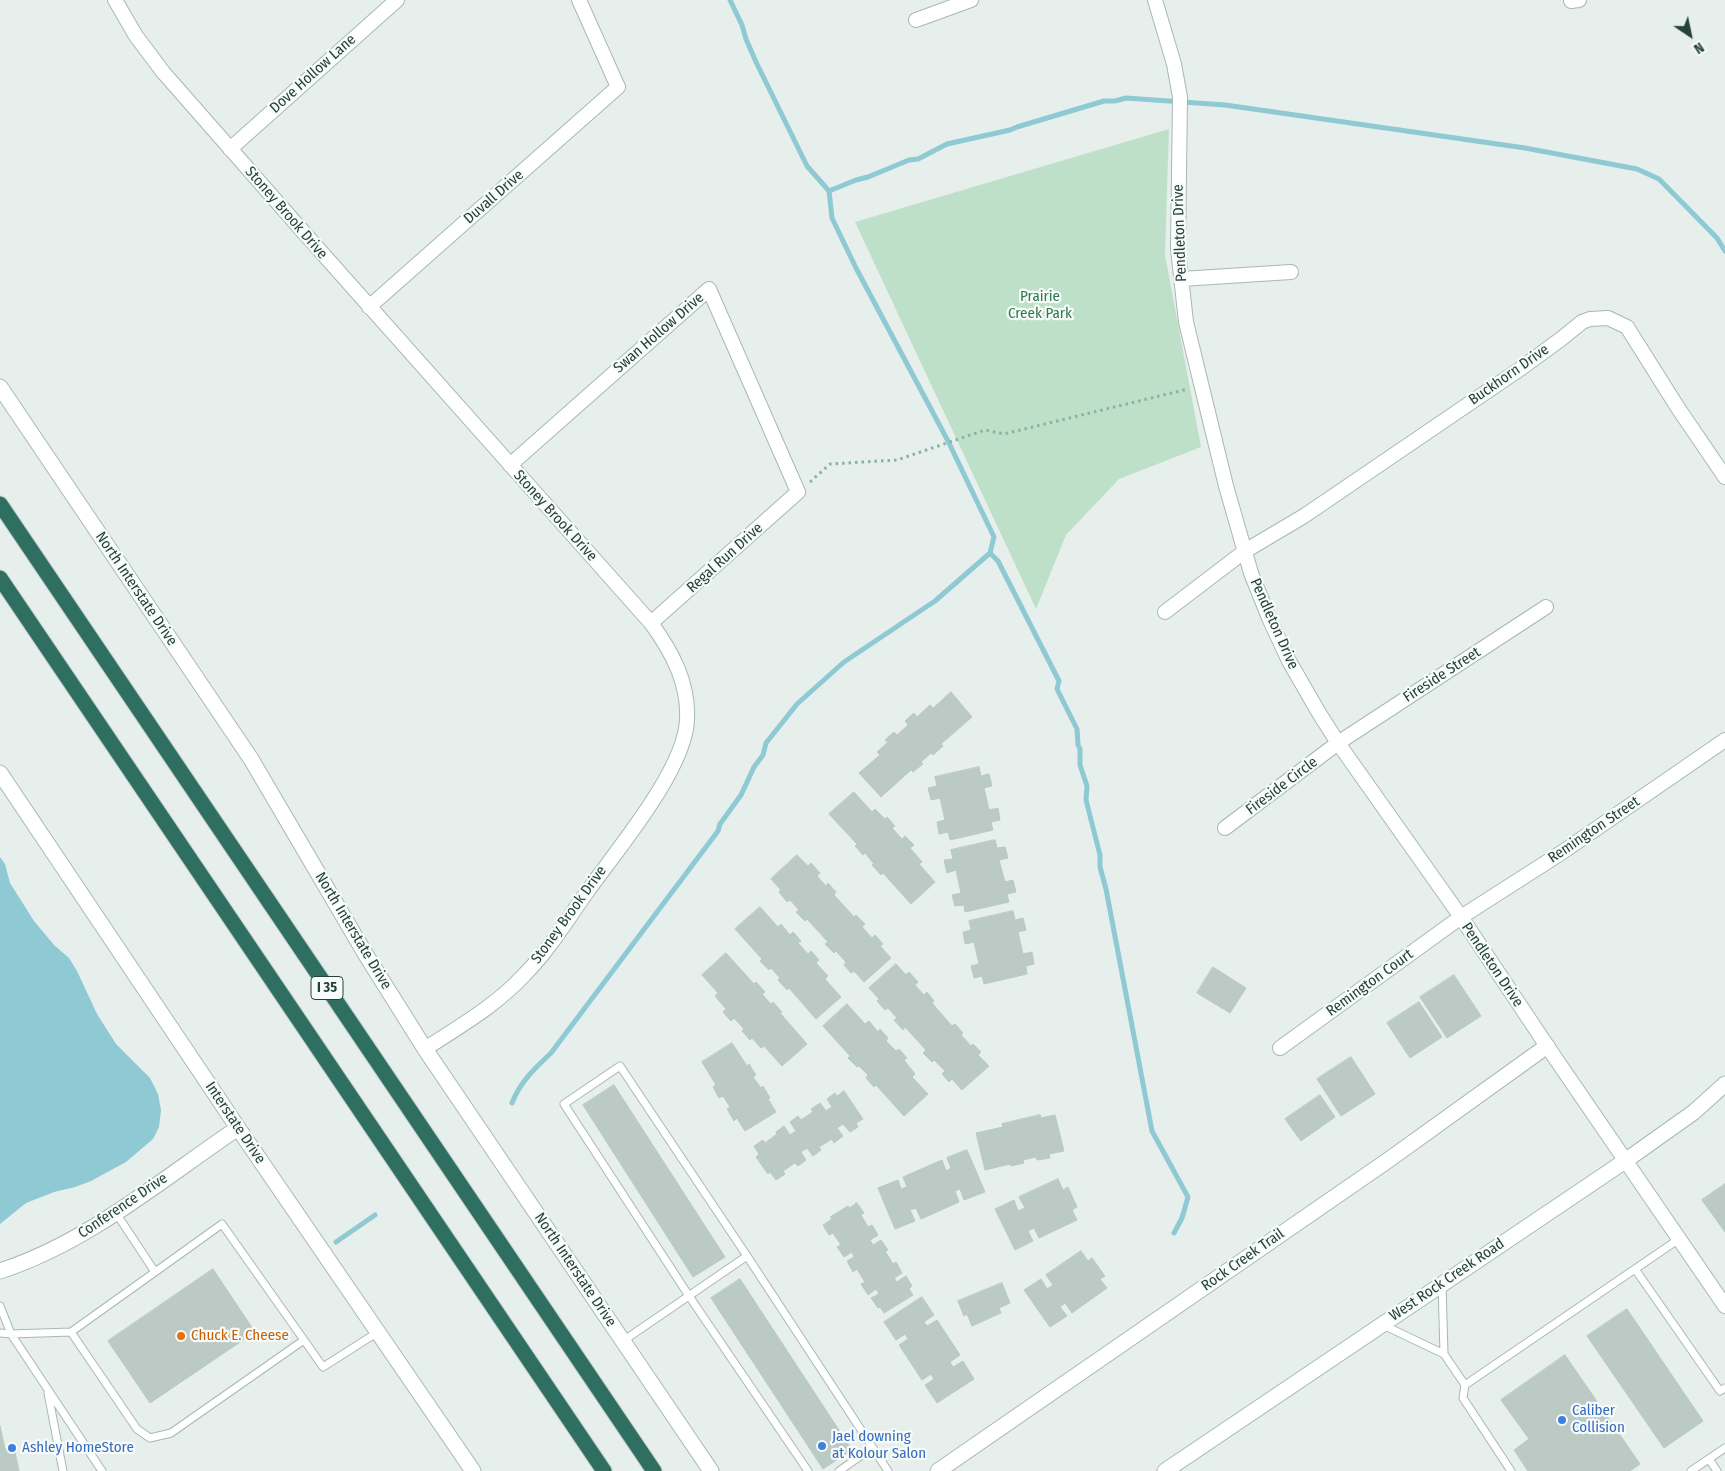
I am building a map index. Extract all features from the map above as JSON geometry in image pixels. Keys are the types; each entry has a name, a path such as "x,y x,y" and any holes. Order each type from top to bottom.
{"highway":[{"name":"I 35","path":"0,504 654,1471"},
{"name":"I 35","path":"0,578 604,1471"}],"street":[{"name":"Stoney Brook Drive","path":"115,0 136,36 163,72 369,307 651,623 674,658 686,696 687,720 685,735 667,777 641,816 526,974 495,1002 425,1048"},
{"name":"Dove Hollow Lane","path":"230,149 397,0"},
{"name":"Duvall Drive","path":"369,307 618,87 579,0"},
{"path":"916,20 971,0"},
{"name":"Pendleton Drive","path":"1154,0 1174,64 1180,97 1178,249 1186,322 1244,551 1255,582 1289,661 1338,744 1461,917 1546,1046 1679,1240 1723,1299"},
{"path":"1571,0 1579,0"},
{"path":"1182,279 1291,272"},
{"name":"Swan Hollow Drive","path":"510,465 709,289 798,492"},
{"name":"Buckhorn Drive","path":"1165,612 1244,551 1304,516 1520,368 1582,322 1590,319 1608,318 1627,327 1678,408 1725,477"},
{"name":"North Interstate Drive","path":"0,387 251,759 366,955 425,1048 711,1471"},
{"name":"Regal Run Drive","path":"651,623 798,492"},
{"name":"Fireside Street","path":"1338,744 1546,607"},
{"name":"Remington Street","path":"1461,917 1561,853 1725,740"},
{"name":"Fireside Circle","path":"1226,828 1338,744"},
{"name":"Interstate Drive","path":"0,773 238,1128 473,1471"},
{"name":"Remington Court","path":"1280,1048 1461,917"},
{"name":"Rock Creek Trail","path":"938,1471 1206,1284 1387,1161 1546,1046"},
{"name":"West Rock Creek Road","path":"1164,1471 1625,1161 1694,1112 1725,1084"},
{"name":"Conference Drive","path":"0,1271 58,1247 116,1213 238,1128"}],"lane":[{"path":"808,1471 689,1296 564,1104 620,1066 888,1471"},
{"path":"116,1213 155,1272"},
{"path":"0,1333 71,1332 222,1224 323,1367 378,1332"},
{"path":"1465,1385 1679,1240"},
{"path":"623,1341 747,1256"},
{"path":"1635,1269 1720,1392 1725,1388"},
{"path":"1442,1283 1444,1354"},
{"path":"0,1306 11,1334 102,1471"},
{"path":"1381,1324 1444,1354 1465,1385 1464,1398 1511,1471"},
{"path":"71,1332 138,1429 150,1438 171,1432 304,1340"},
{"path":"47,1388 63,1471"},
{"path":"839,1471 872,1448"},
{"path":"1691,1471 1725,1448"},
{"path":"1708,1459 1717,1471"}],"path":[{"path":"798,492 830,464 898,460 985,430 1004,434 1201,386"}],"green space":[{"name":"Prairie Creek Park","path":"1169,129 1165,255 1201,447 1119,479 1066,535 1036,609 855,222"}],"water":[{"path":"0,857 5,864 10,883 34,921 54,945 69,958 97,1014 116,1044 150,1078 158,1094 161,1110 159,1127 153,1139 126,1162 91,1181 26,1203 0,1224"}],"building":[{"path":"951,692 972,717 941,744 943,746 933,755 931,753 921,762 923,764 913,772 911,770 881,797 859,773 880,755 877,752 888,742 885,740 894,732 897,735 908,725 905,721 914,713 917,717 930,705 933,708"},
{"path":"979,767 981,776 989,774 992,786 984,788 989,810 998,808 1000,820 991,822 993,830 950,840 948,832 939,834 937,822 945,820 940,798 931,800 928,788 937,786 935,777"},
{"path":"854,792 872,812 875,809 885,819 887,817 895,826 892,828 902,839 905,836 914,845 910,848 922,862 919,864 935,882 911,904 883,873 881,875 865,853 863,855 855,846 857,844 829,814"},
{"path":"995,840 997,848 1005,847 1008,858 999,860 1005,882 1013,880 1016,892 1007,894 1009,902 965,912 964,905 955,906 952,895 961,893 956,870 947,873 944,860 953,859 951,850"},
{"path":"797,855 808,866 811,863 820,873 817,876 826,886 828,883 836,892 834,895 854,917 856,915 865,924 862,927 872,938 875,935 883,944 880,946 891,958 864,982 854,971 851,973 844,965 846,962 836,951 834,953 825,944 828,942 807,919 805,921 796,912 799,910 790,900 787,902 779,892 781,890 771,879"},
{"path":"760,907 778,927 781,924 790,935 793,932 801,941 798,943 808,954 811,951 819,960 816,963 828,976 825,979 841,997 816,1019 789,988 787,990 778,980 780,978 771,968 769,970 760,961 762,959 735,929"},
{"path":"1013,911 1015,920 1023,918 1026,930 1018,932 1023,954 1032,952 1034,964 1026,966 1027,974 984,984 982,976 974,978 971,966 979,964 974,942 965,944 963,932 971,930 969,921"},
{"path":"726,953 754,984 756,982 765,992 762,994 782,1012 780,1013 807,1044 782,1066 764,1046 761,1048 752,1038 750,1040 742,1031 744,1029 734,1018 731,1021 723,1012 726,1009 715,996 718,993 702,975"},
{"path":"896,964 906,975 909,972 918,982 915,985 924,995 927,992 934,1001 932,1003 952,1026 955,1024 963,1033 961,1035 971,1046 973,1044 981,1052 978,1055 989,1066 962,1090 952,1079 949,1082 942,1074 945,1071 934,1060 932,1062 923,1053 926,1050 905,1027 903,1030 894,1020 897,1018 888,1008 885,1010 877,1001 879,999 869,988"},
{"path":"1213,967 1246,988 1230,1013 1197,993"},
{"path":"1454,975 1481,1016 1447,1038 1420,997"},
{"path":"1419,1002 1442,1037 1410,1058 1387,1023"},
{"path":"847,1004 865,1024 869,1021 878,1032 880,1029 888,1038 886,1041 896,1051 899,1049 907,1058 904,1060 915,1074 912,1077 928,1094 904,1116 876,1085 874,1087 866,1078 868,1075 848,1058 850,1056 823,1026"},
{"path":"732,1043 747,1066 749,1064 756,1075 753,1077 761,1088 763,1086 776,1112 745,1131 737,1118 734,1121 727,1109 730,1107 723,1096 719,1098 713,1087 716,1085 702,1062"},
{"path":"1351,1057 1375,1094 1341,1116 1317,1079"},
{"path":"614,1085 725,1257 693,1277 583,1105"},
{"path":"844,1091 863,1119 856,1123 858,1127 850,1132 843,1124 837,1128 843,1136 834,1143 832,1139 819,1147 821,1150 813,1156 807,1148 801,1152 806,1160 798,1166 795,1163 783,1171 785,1174 776,1180 770,1172 768,1174 756,1157 759,1154 754,1146 763,1140 765,1143 784,1126 790,1135 796,1131 790,1122 798,1116 801,1120 813,1112 811,1109 820,1103 826,1111 832,1107 827,1099 835,1093 837,1096"},
{"path":"1320,1095 1335,1117 1301,1141 1285,1119"},
{"path":"1040,1115 1041,1118 1055,1115 1064,1151 1049,1154 1050,1158 1037,1160 1036,1157 1023,1160 1024,1163 985,1170 976,1133 1003,1127 1002,1124"},
{"path":"967,1150 985,1192 964,1200 960,1189 955,1191 959,1202 921,1219 916,1208 910,1210 915,1221 895,1229 878,1188 898,1180 901,1189 907,1187 903,1177 942,1160 946,1171 951,1168 947,1158"},
{"path":"1058,1179 1063,1190 1068,1187 1077,1207 1072,1210 1077,1220 1039,1238 1034,1228 1028,1231 1033,1241 1015,1250 995,1209 1014,1200 1018,1211 1025,1208 1019,1197"},
{"path":"1725,1184 1725,1232 1702,1200"},
{"path":"857,1203 864,1213 861,1215 868,1227 872,1225 878,1235 870,1240 873,1245 881,1240 888,1250 885,1251 893,1264 896,1262 902,1273 894,1278 897,1282 906,1276 912,1286 909,1289 913,1295 884,1313 871,1298 879,1294 876,1289 868,1295 861,1284 865,1282 857,1269 853,1272 847,1261 854,1257 852,1252 844,1257 837,1247 841,1245 833,1233 829,1235 823,1225 832,1219 830,1217"},
{"path":"1081,1251 1088,1261 1092,1258 1105,1276 1100,1279 1107,1288 1072,1313 1065,1303 1060,1307 1067,1316 1050,1327 1024,1290 1041,1279 1047,1289 1053,1285 1046,1275"},
{"name":"Chuck E. Cheese","path":"213,1269 255,1332 150,1403 108,1341"},
{"path":"740,1279 852,1450 823,1469 711,1298"},
{"path":"1002,1283 1010,1303 999,1308 1001,1313 972,1326 967,1314 964,1316 958,1301"},
{"path":"922,1297 934,1315 924,1322 927,1326 937,1320 960,1355 950,1362 953,1367 963,1361 974,1379 937,1403 925,1385 934,1379 931,1374 922,1380 899,1345 908,1339 905,1334 896,1340 884,1322"},
{"path":"1627,1309 1703,1421 1664,1448 1587,1336"},
{"name":"Caliber Collision","path":"1565,1355 1640,1464 1630,1471 1528,1471 1514,1450 1529,1439 1501,1400"},
{"name":"Ashley HomeStore","path":"0,1426 5,1449 14,1448 19,1471 0,1471"}],"waterway":[{"path":"512,1103 524,1082 551,1053 718,831 720,824 741,795 754,767 763,755 766,743 797,704 844,662 935,601 990,553 994,537 948,441 856,268 832,218 829,191 807,166 756,62 730,0"},
{"path":"829,191 909,160 918,159 947,144 1010,130 1104,101 1126,98 1225,105 1525,148 1637,169 1659,179 1717,238 1725,251"},
{"path":"990,553 998,561 1059,681 1057,689 1077,729 1080,765 1087,786 1086,800 1100,855 1100,867 1106,889 1152,1131 1188,1197 1182,1218 1174,1233"},
{"path":"336,1242 375,1215"}],"place":[{"name":"Chuck E. Cheese","path":"181,1336"},
{"name":"Caliber Collision","path":"1562,1420"},
{"name":"Jael downing at Kolour Salon","path":"822,1446"},
{"name":"Ashley HomeStore","path":"12,1448"}]}
